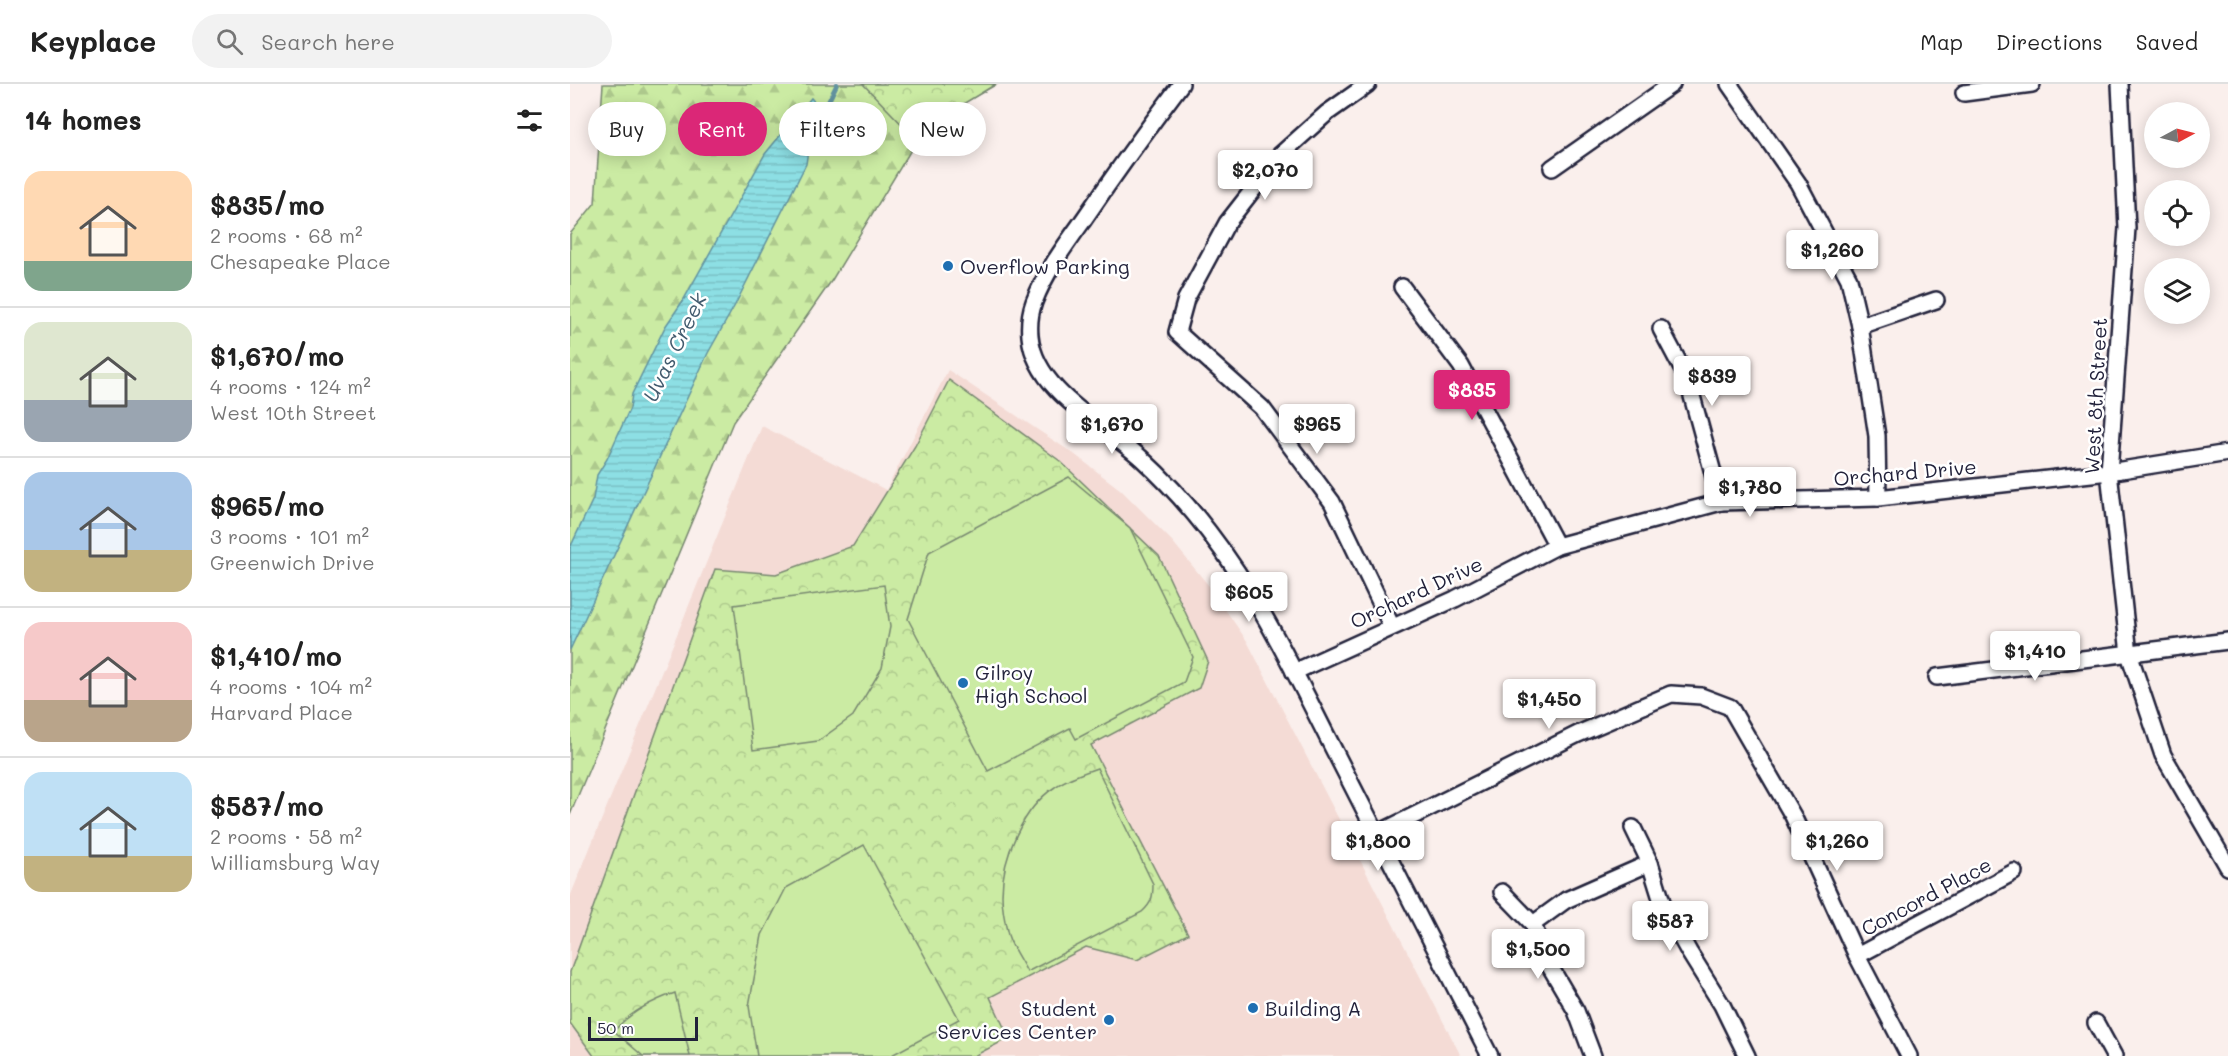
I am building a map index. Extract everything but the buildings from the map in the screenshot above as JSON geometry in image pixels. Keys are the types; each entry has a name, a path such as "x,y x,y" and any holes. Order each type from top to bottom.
{"street":[{"path":"1181,84 1048,272 1033,304 1029,328 1036,363 1050,383 1141,459 1176,494 1207,530 1252,596 1294,672 1490,1056"},
{"path":"1368,84 1327,114 1280,155 1227,223 1186,299 1177,332 1262,408 1332,502 1392,627"},
{"path":"1552,168 1672,84"},
{"path":"1729,84 1798,183 1849,279 1860,326 1877,436 1878,498"},
{"path":"1964,93 2032,84"},
{"name":"West 8th Street","path":"2120,84 2127,228 2109,472 2129,654 2163,755 2228,867"},
{"path":"1402,287 1461,366 1557,546"},
{"path":"1860,326 1936,300"},
{"path":"1661,329 1687,378 1721,502"},
{"name":"Orchard Drive","path":"1294,672 1455,599 1557,546 1721,502 1878,498 2109,472 2228,453"},
{"path":"1937,677 2228,641"},
{"path":"1377,834 1578,734 1671,694 1701,696 1730,707 1792,816 1857,956 1909,1056"},
{"path":"1633,828 1650,863 1663,905 1722,1005 1748,1056"},
{"path":"1533,924 1566,900 1650,863"},
{"name":"Concord Place","path":"1857,956 2014,872"},
{"path":"1502,892 1533,924 1545,958 1576,1011 1593,1056"},
{"path":"2096,1023 2114,1056"}],"shaded area":[{"name":"Gilroy High School","path":"948,370 1074,454 1121,490 1172,541 1209,586 1247,641 1461,1056 570,1056 570,897 762,426 886,490"}],"green space":[{"path":"603,84 997,84 966,102 899,102 899,156 907,156 832,280 733,422 570,815 570,234 595,203 598,156 666,156 666,102 602,102"},
{"path":"863,84 996,84 966,102 899,102 899,121 887,109 887,102 880,102"},
{"name":"Gilroy High School","path":"949,380 1060,461 1159,556 1208,661 1199,688 1091,745 1188,934 1137,960 1086,947 990,997 1009,1038 974,1056 594,1056 570,1023 570,972 715,569 776,574 853,546 915,446"},
{"path":"1069,477 1130,528 1193,657 1184,682 1076,739 1070,728 988,771 908,619 929,552"},
{"path":"884,585 890,627 882,668 853,716 818,741 753,750 734,605"},
{"path":"1097,768 1153,884 1151,900 1142,912 1027,972 1010,940 1003,910 1003,880 1010,850 1024,820 1044,796 1065,781"},
{"path":"864,845 959,1019 890,1056 757,1056 749,1006 762,935 786,888"},
{"path":"675,993 690,1056 643,1056 614,1031 642,1008"}],"water":[{"path":"779,137 779,156 807,156 806,164 735,305 708,353 570,650 570,548 593,499 597,475 607,459 630,408 632,394 665,327 684,299 764,156 767,156 767,152"}],"waterway":[{"name":"Uvas Creek","path":"828,102 837,84"}],"place":[{"name":"Overflow Parking","path":"948,266"},
{"name":"Gilroy High School","path":"963,683"},
{"name":"Building A","path":"1253,1008"},
{"name":"Student Services Center","path":"1109,1020"}]}
